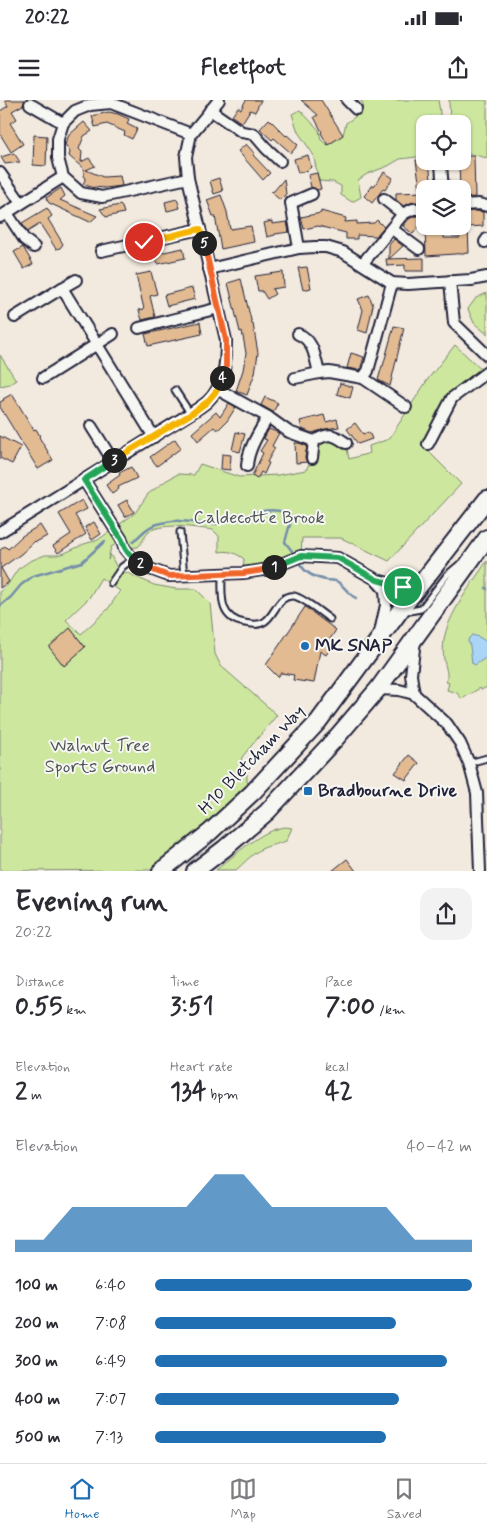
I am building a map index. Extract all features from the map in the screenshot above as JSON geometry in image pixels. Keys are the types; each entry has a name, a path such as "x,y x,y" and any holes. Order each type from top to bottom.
{"highway":[{"name":"H10 Bletcham Way","path":"161,870 210,832 294,750 318,722 402,608 487,499"},
{"path":"195,870 224,849 267,812 336,738 378,689 483,543"}],"street":[{"path":"0,532 191,414 207,402 218,389 226,366 226,340 188,178 186,157 191,134 219,100"},
{"path":"347,100 356,109"},
{"path":"24,114 31,102 63,123"},
{"path":"188,178 102,197 80,193 63,177 58,158 58,140 63,123 75,111 90,105 111,102 191,134"},
{"path":"210,110 242,132 254,134 280,161"},
{"path":"0,173 21,203"},
{"path":"34,247 24,239 3,215 63,177"},
{"path":"299,248 291,203 312,194"},
{"path":"384,199 403,214"},
{"path":"471,204 487,206"},
{"path":"363,263 403,214 416,209"},
{"path":"101,251 200,229"},
{"path":"392,229 419,249"},
{"path":"209,269 299,248 326,247 343,252 392,282 408,284 487,277"},
{"path":"14,317 76,280"},
{"path":"450,281 454,323 487,355"},
{"path":"363,378 368,371 392,282"},
{"path":"62,288 154,436"},
{"path":"139,328 219,308"},
{"path":"43,378 113,334"},
{"path":"298,334 311,344 319,372"},
{"path":"295,378 319,372 343,373 363,378 406,407"},
{"path":"428,444 452,398 487,372"},
{"path":"218,389 268,417 289,432 314,441 327,434 336,436 346,442"},
{"path":"247,466 257,436 268,417"},
{"path":"91,426 113,461"},
{"path":"312,458 314,441"},
{"path":"84,480 122,540 124,548 133,559 150,569 169,576 222,574 269,569 301,556 338,558 377,580 403,587 420,586"},
{"path":"377,580 385,590 386,605 378,641"},
{"path":"414,694 410,675 416,637"},
{"path":"378,689 399,690 414,694 447,724 460,743 469,763 477,793 480,870"}],"lane":[{"path":"175,390 191,414"},
{"path":"180,532 184,576"},
{"path":"385,590 402,608 410,611 421,609 446,575 483,543"},
{"path":"111,582 122,567 133,559"},
{"path":"222,574 223,602 227,614 233,620 258,624 265,622 278,604 287,597 294,596 330,619"},
{"path":"469,763 487,758"}],"green space":[{"path":"360,100 438,100 440,115 416,115 416,157 400,159 358,180 361,197 352,202 341,195 341,186 333,182 319,181 313,154 298,132 292,114 300,110 319,130 321,140 328,145 343,135 346,123 359,114 363,104"},
{"path":"449,100 487,100 487,158 471,154 471,115 450,115"},
{"path":"487,293 487,334 474,323 468,309 476,298"},
{"path":"455,345 486,374 452,398 430,445 430,453 461,484 389,561 341,538 302,538 301,556 243,573 244,559 232,552 219,552 219,536 213,530 181,526 156,528 150,531 138,547 124,548 122,541 111,547 108,560 110,554 116,566 123,571 154,585 176,589 196,589 210,603 215,654 221,666 277,715 242,757 241,762 247,774 247,782 251,785 171,856 152,870 0,871 0,592 6,587 18,569 30,561 45,555 65,553 98,540 135,513 148,494 178,474 194,475 200,464 239,477 278,475 306,470 312,458 312,449 327,434 346,443 349,459 370,453 369,446 389,439 428,379","holes":["101,578 120,591 108,609 81,634 66,620 89,598","70,628 85,647 64,666"]},
{"path":"0,355 16,380 10,384 0,386"},
{"path":"487,561 487,687 481,690 480,688 462,699 457,693 447,690 449,683 446,682 447,676 443,654 444,640 455,610"},
{"path":"292,828 286,841 261,849 236,870 216,870 258,838 276,829"}],"water":[{"path":"472,635 487,642 487,657 475,665 472,663 468,641"}],"building":[{"path":"5,100 25,100 23,105 12,111 17,119 10,123 23,144 11,152 0,134 0,111 8,106"},
{"path":"246,100 261,100 255,112 250,110 242,123 232,116 238,107 241,109"},
{"path":"301,100 321,100 343,135 328,145 314,117 318,115"},
{"path":"109,112 129,119 127,124 137,129 132,139 124,135 125,132 107,124 95,127 92,116"},
{"path":"269,119 298,145 291,153 260,129"},
{"path":"84,122 92,131 84,136 79,149 82,152 81,162 89,158 95,166 86,170 103,177 120,176 122,186 94,188 83,184 85,180 83,169 85,170 69,156 70,152 65,144 69,135"},
{"path":"34,135 47,136 46,166 33,165"},
{"path":"246,144 255,154 253,155 270,173 263,180 238,151"},
{"path":"14,153 20,162 5,164 1,157"},
{"path":"308,155 311,167 298,173 294,159"},
{"path":"471,156 474,156 475,197 471,197 471,180 460,180 459,170 471,170"},
{"path":"417,170 430,170 431,180 419,180"},
{"path":"384,172 393,178 385,190 383,189 372,203 364,196"},
{"path":"317,173 321,189 317,190 311,187 308,175"},
{"path":"219,178 223,191 214,194 210,181"},
{"path":"284,179 286,194 280,200 271,192"},
{"path":"61,188 65,196 60,200 97,216 90,222 49,203 46,198"},
{"path":"416,192 416,202 403,206 396,200 396,193"},
{"path":"221,195 230,229 251,226 254,242 221,249 215,216 213,216 207,200"},
{"path":"177,199 180,208 167,211 165,202"},
{"path":"120,205 124,213 106,217 100,209"},
{"path":"47,208 52,216 48,219 63,244 60,248 56,249 40,224 27,232 22,223"},
{"path":"321,211 346,218 345,222 357,221 357,224 374,223 377,220 384,227 376,236 357,235 357,239 346,239 346,233 318,226 304,229 301,217 321,213"},
{"path":"471,211 483,212 483,226 471,227"},
{"path":"416,216 416,230 413,234 403,226 409,219"},
{"path":"272,221 272,224 287,222 289,232 267,237 264,223"},
{"path":"425,235 444,235 444,238 460,238 460,235 468,235 469,253 426,256"},
{"path":"394,239 403,246 389,259 389,245"},
{"path":"23,247 33,264 24,269 14,252"},
{"path":"183,248 185,258 158,264 155,254"},
{"path":"424,258 424,271 405,271 405,265 387,266 386,259"},
{"path":"307,267 311,288 303,290 298,268"},
{"path":"151,272 157,294 150,296 155,317 142,320 139,310 144,309 136,275"},
{"path":"283,272 284,287 272,289 275,294 267,299 262,291 258,291 255,276"},
{"path":"241,279 253,324 258,353 255,373 247,395 236,391 246,353 242,331 240,332 228,283"},
{"path":"192,288 195,299 167,306 164,295"},
{"path":"369,295 373,305 367,333 358,330 363,310 358,299"},
{"path":"200,322 202,334 148,346 145,334"},
{"path":"394,326 404,328 390,386 378,380"},
{"path":"351,353 364,357 360,370 347,368"},
{"path":"340,383 353,387 350,398 337,394"},
{"path":"12,394 34,430 36,429 53,460 38,469 0,407 0,402"},
{"path":"265,397 278,403 273,412 261,405"},
{"path":"229,403 236,407 227,421 219,429 214,427 198,441 192,433 216,412 220,417"},
{"path":"324,415 326,422 337,419 339,427 312,433 302,429 300,421"},
{"path":"355,423 363,434 369,432 372,439 358,444 347,429"},
{"path":"269,429 279,433 272,446 275,448 267,462 269,463 264,474 261,472 257,479 252,476 263,453 260,451 267,440 264,439"},
{"path":"236,432 245,434 240,452 232,450"},
{"path":"0,436 21,447 12,464 0,458"},
{"path":"175,439 181,448 157,466 150,457"},
{"path":"295,443 307,446 305,458 307,462 296,463"},
{"path":"222,454 231,455 230,470 221,469"},
{"path":"131,467 137,478 118,487 119,489 112,494 106,485 120,475 119,473"},
{"path":"82,500 87,509 75,515 86,534 58,553 53,546 71,534 59,514"},
{"path":"127,500 134,512 125,517 118,505"},
{"path":"94,522 101,534 92,540 85,527"},
{"path":"40,525 47,536 35,541 1,568 9,582 0,588 0,550 5,546 8,549 22,536"},
{"name":"MK SNAP","path":"305,607 336,630 330,639 335,641 326,655 320,651 314,683 293,680 294,675 281,673 278,677 266,665"},
{"path":"70,628 85,647 64,666 49,647"},
{"path":"409,755 419,763 406,780 395,773"},
{"path":"347,859 356,871 332,871"}],"waterway":[{"path":"133,542 148,528 170,521 215,524 254,513 274,510 284,512 292,517 285,542 292,551"},
{"path":"0,606 33,576 82,562 105,541"},
{"path":"300,564 308,573 315,577 338,582 356,598"}],"place":[{"name":"MK SNAP","path":"305,646"},
{"name":"Bradbourne Drive","path":"308,791"}],"route":[{"path":"144,242 200,229 226,340 226,366 218,389 207,402 191,414 84,480 122,540 124,548 133,559 150,569 169,576 244,573 269,569 301,556 338,558 377,580 403,587"}],"park label":[{"name":"Caldecotte Brook","path":"259,518"},
{"name":"Walnut Tree Sports Ground","path":"100,756"}]}
